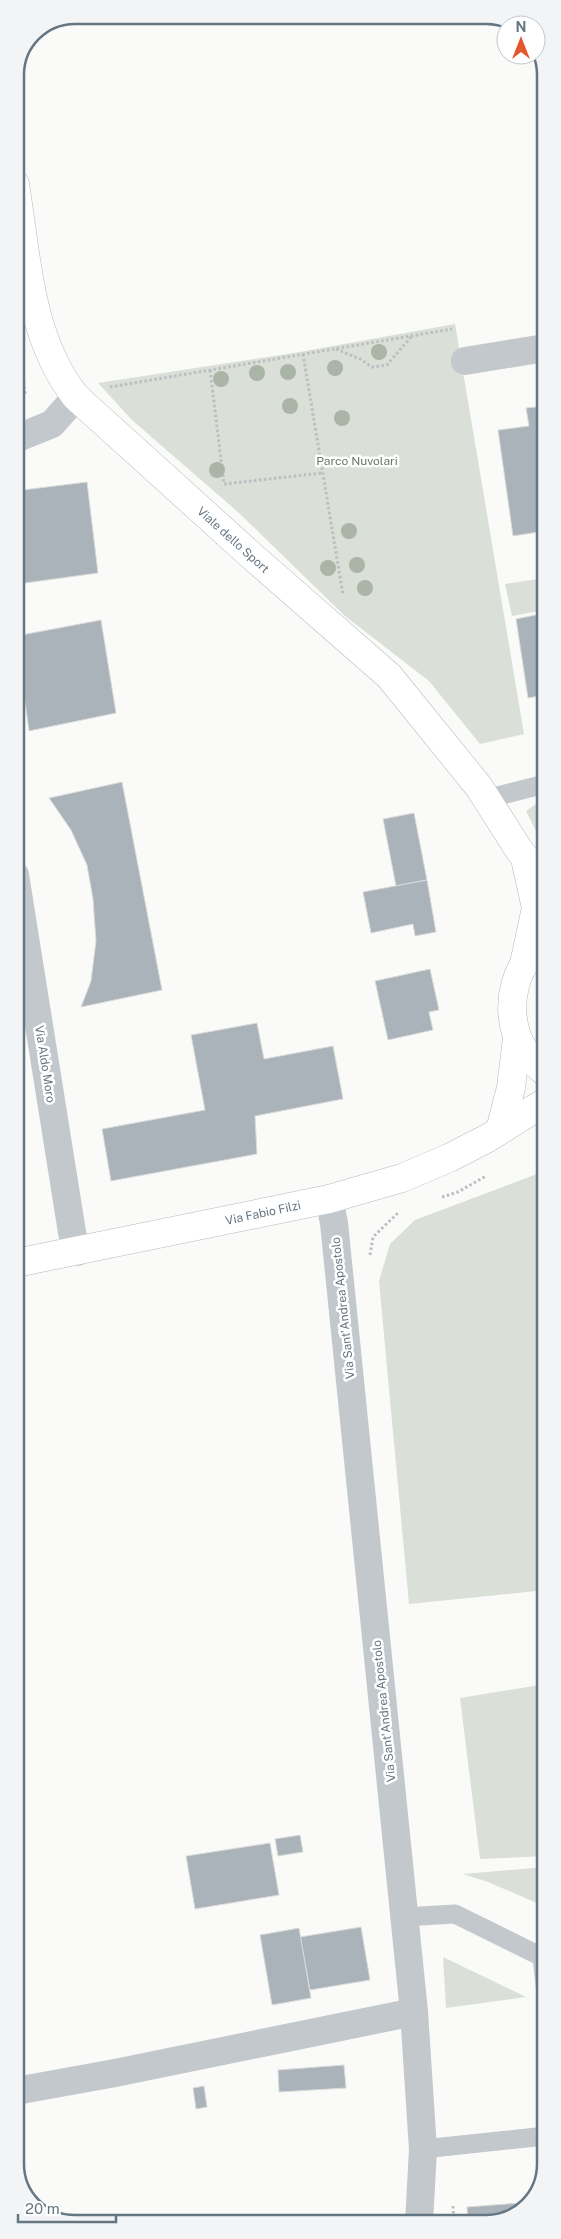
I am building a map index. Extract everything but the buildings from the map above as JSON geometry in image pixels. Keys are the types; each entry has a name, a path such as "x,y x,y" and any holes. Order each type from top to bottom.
{"street":[{"name":"Viale dello Sport","path":"24,238 38,321 50,356 60,377 76,397 254,558 389,676 486,799 537,874"},
{"path":"465,361 537,349"},
{"path":"24,435 52,424 76,397"},
{"name":"Viale dello Sport","path":"524,964 536,908 525,859"},
{"name":"Via Aldo Moro","path":"24,931 72,1232 77,1252"},
{"path":"500,1130 511,1088 517,1038 512,1013 514,988 524,964 537,952"},
{"path":"517,1038 530,1060 537,1066"},
{"name":"Via Fabio Filzi","path":"24,1262 329,1199 402,1178 449,1158 537,1107"},
{"name":"Via Sant'Andrea Apostolo","path":"329,1199 334,1223 414,2012 423,2148 419,2215"},
{"path":"24,2090 115,2074 414,2012"}],"lane":[{"path":"486,799 537,786"},
{"path":"404,1917 455,1914 537,1955"},
{"path":"423,2148 537,2137"}],"path":[{"path":"107,387 452,329"},
{"path":"335,349 360,359 372,367 387,364 411,336"},
{"path":"303,354 344,603"},
{"path":"210,370 224,484 322,472"},
{"path":"440,1197 458,1192 493,1172"},
{"path":"368,1264 373,1236 403,1208"},
{"path":"452,2200 453,2215"}],"green space":[{"name":"Parco Nuvolari","path":"455,324 524,734 480,744 429,681 345,616 239,513 132,420 98,383 294,353"},
{"path":"537,579 537,611 512,616 505,584"},
{"path":"537,803 537,833 526,811"},
{"path":"537,1174 537,1591 409,1604 379,1281 390,1244 415,1220"},
{"path":"537,1685 537,1856 480,1859 460,1698"},
{"path":"537,1868 537,1903 488,1882 463,1874"},
{"path":"443,1957 526,1997 446,2008"}]}
